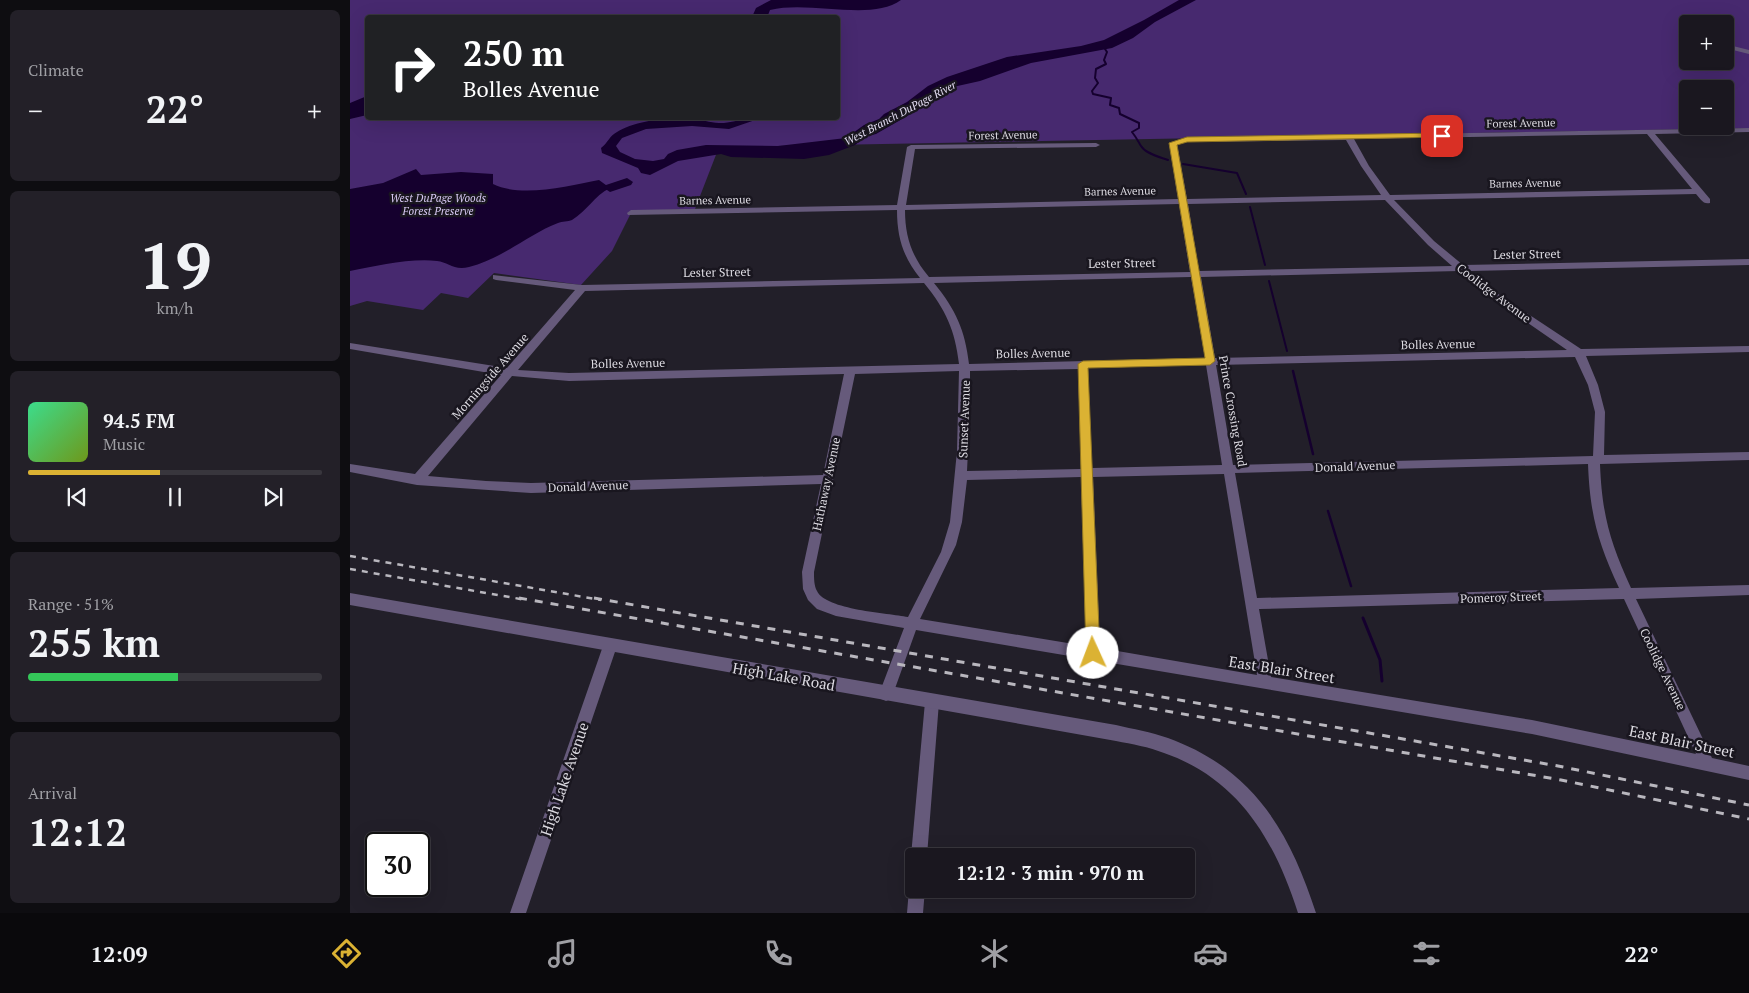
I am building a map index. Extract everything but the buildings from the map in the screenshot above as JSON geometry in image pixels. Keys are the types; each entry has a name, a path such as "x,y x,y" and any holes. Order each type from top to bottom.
{"street":[{"path":"1734,48 1749,52"},
{"name":"Forest Avenue","path":"1173,143 1187,140 1749,130"},
{"path":"1649,132 1707,201"},
{"name":"Coolidge Avenue","path":"1349,137 1364,166 1387,197 1418,231 1459,268 1579,353 1593,385 1600,412 1595,500 1599,523 1609,554 1707,763"},
{"name":"Prince Crossing Road","path":"1173,143 1266,683"},
{"name":"Forest Avenue","path":"911,147 1096,145"},
{"name":"Sunset Avenue","path":"886,694 913,623 950,546 957,518 962,476 966,396 960,338 955,321 942,299 916,266 904,242 900,218 911,147"},
{"name":"Barnes Avenue","path":"631,213 1699,191"},
{"name":"Lester Street","path":"496,277 582,288 1749,262"},
{"name":"Morningside Avenue","path":"417,480 582,288"},
{"name":"Bolles Avenue","path":"350,346 510,372 570,377 1749,349"},
{"path":"1083,364 1093,653"},
{"name":"Hathaway Avenue","path":"812,597 808,590 808,572 850,371"},
{"name":"Donald Avenue","path":"962,476 1749,456"},
{"name":"Donald Avenue","path":"350,468 417,480 473,486 531,488 828,479"},
{"name":"Pomeroy Street","path":"1253,604 1749,590"},
{"name":"East Blair Street","path":"812,597 835,610 1522,726 1749,772"},
{"name":"High Lake Road","path":"350,599 1147,740 1182,751 1213,768 1248,797 1274,830 1294,871 1307,913"},
{"name":"High Lake Avenue","path":"518,913 610,646"},
{"path":"920,848 932,702"},
{"path":"915,913 916,898"}],"green space":[{"name":"West DuPage Woods Forest Preserve","path":"350,0 1749,0 1749,128 1734,128 1734,80 1679,80 1679,129 719,147 695,209 632,211 612,251 581,285 494,273 468,298 441,293 423,310 367,301 350,306"}],"water":[{"path":"771,0 901,0 888,6 874,9 803,7 770,10 768,15 753,15 756,8"},
{"name":"West Branch DuPage River","path":"1179,0 1196,0 1155,22 1133,38 1112,48 1031,63 980,81 953,87 942,96 876,134 867,136 855,145 829,155 804,159 731,157 721,154 678,161 650,175 641,173 638,168 602,153 601,148 614,134 624,128 654,120 702,120 719,123 755,120 729,129 692,126 646,129 622,138 616,146 620,152 635,159 653,161 664,159 668,154 677,150 706,145 778,146 846,138 864,125 879,119 884,114 907,102 928,86 947,77 1007,57 1081,46 1104,40"},
{"path":"365,97 365,115 350,119 350,103"},
{"path":"416,169 421,175 461,172 493,174 493,184 517,190 545,190 599,180 610,188 599,195 572,220 560,222 547,228 482,263 459,268 427,260 393,263 350,271 350,189 383,183"}],"waterway":[{"path":"1105,49 1107,52 1104,60 1106,64 1096,69 1095,78 1098,83 1092,91 1093,94 1111,98 1110,105 1119,108 1120,114 1139,123 1139,128 1132,132 1143,149 1168,160"},
{"path":"1183,164 1237,173 1246,194"},
{"path":"610,188 627,182"},
{"path":"1250,207 1265,265"},
{"path":"1269,281 1287,351"},
{"path":"1293,371 1313,454"},
{"path":"1328,511 1351,586"},
{"path":"1363,618 1380,660 1382,681"}],"railway":[{"path":"350,556 601,600"},
{"path":"350,569 526,600"},
{"path":"519,598 1561,780 1749,819"},
{"path":"594,598 1558,766 1749,805"}],"route":[{"path":"1093,653 1083,364 1210,361 1173,143 1187,140 1442,136"}]}
